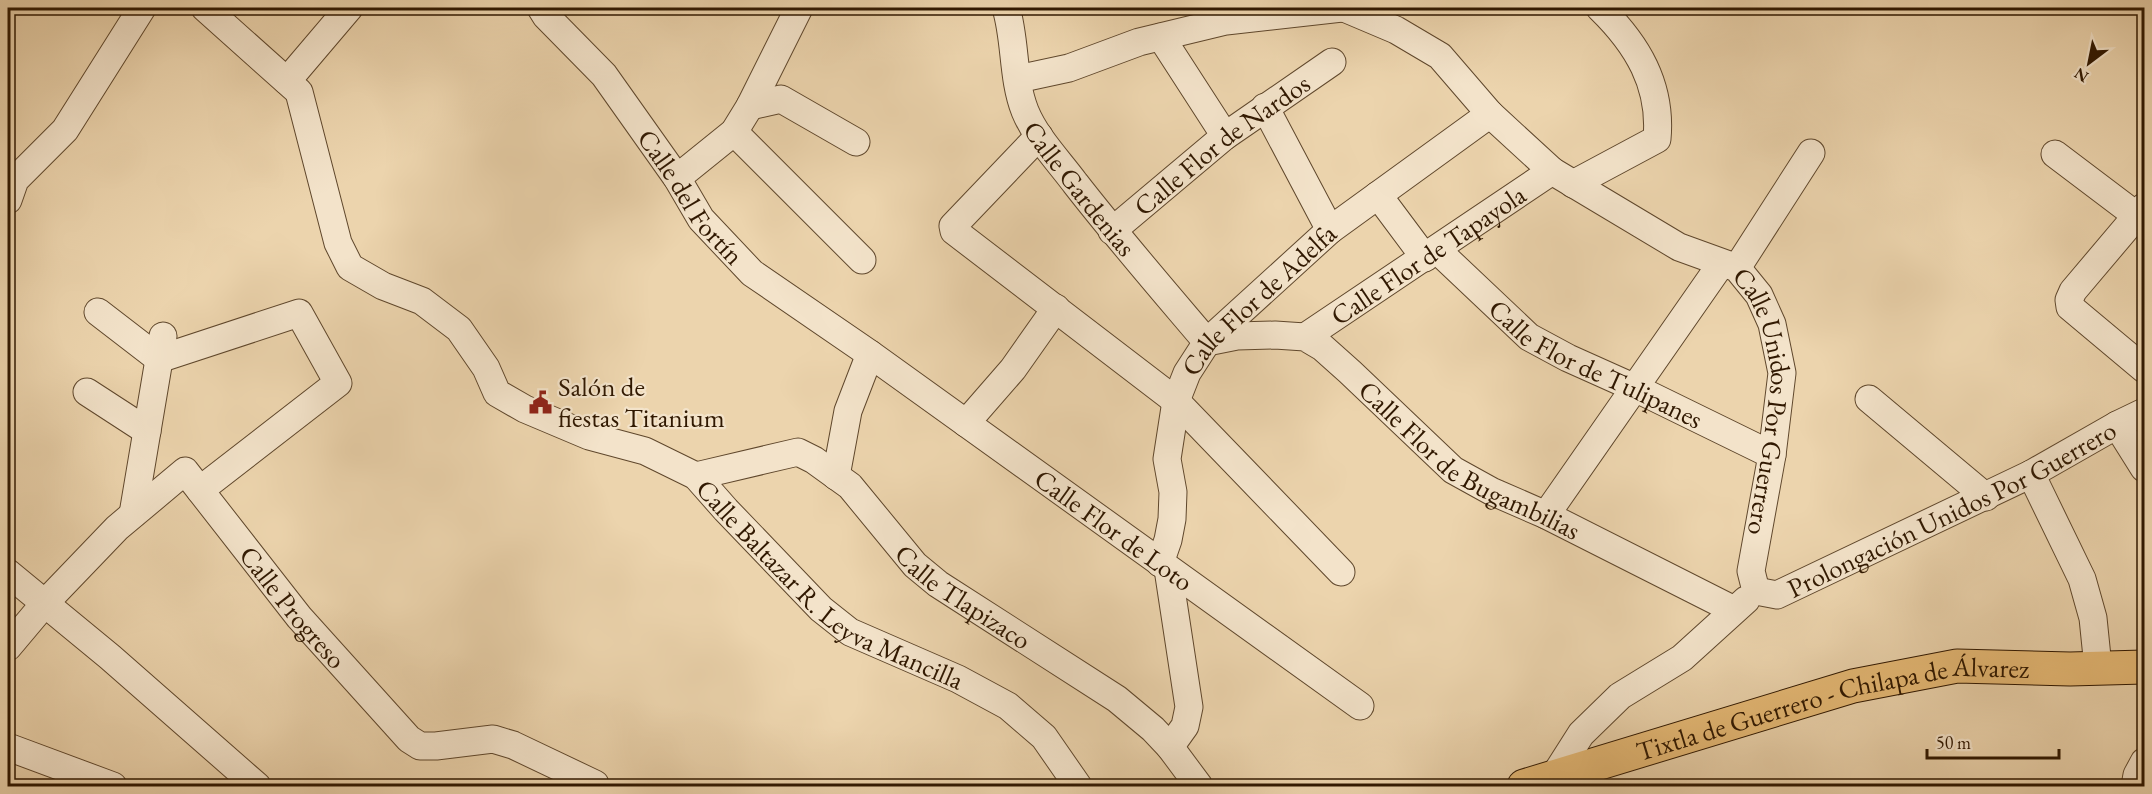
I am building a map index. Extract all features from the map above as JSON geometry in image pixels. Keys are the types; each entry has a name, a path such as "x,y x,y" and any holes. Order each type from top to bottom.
{"main road":[{"name":"Tixtla de Guerrero - Chilapa de Álvarez","path":"1539,782 1853,686 1957,666 2070,669 2145,667"}],"street":[{"path":"8,200 15,180 65,130 142,8"},
{"name":"Calle Baltazar R. Leyva Mancilla","path":"205,8 299,92 338,243 350,267 383,286 422,301 459,329 486,368 497,393 525,409 589,436 645,451 696,476 822,609 850,632 958,679 1008,706 1044,737 1078,786"},
{"path":"287,81 349,8"},
{"name":"Calle del Fortín","path":"541,8 546,16 604,75 677,178 701,219 752,273 870,354"},
{"path":"677,178 734,132 750,106 799,8"},
{"name":"Calle Gardenias","path":"1006,8 1011,25 1018,79 1025,110 1039,136 1112,231 1207,342"},
{"path":"1018,79 1070,68 1139,42 1226,21 1343,8"},
{"name":"Calle Unidos Por Guerrero","path":"1343,8 1396,30 1440,56 1490,114 1563,178 1679,247 1729,266 1759,295 1772,324 1782,373 1772,455 1751,571 1756,591"},
{"name":"Calle Flor de Tapayola","path":"1305,337 1431,254 1563,178 1657,139 1659,120 1649,74 1621,29 1600,8"},
{"path":"1161,37 1225,136"},
{"name":"Calle Flor de Nardos","path":"1112,231 1225,136 1332,62"},
{"path":"750,106 781,99 856,142"},
{"path":"1265,107 1330,230"},
{"name":"Calle Flor de Adelfa","path":"1170,747 1185,726 1190,707 1164,566 1172,519 1173,492 1167,459 1176,401 1187,373 1207,342 1330,230 1490,114"},
{"path":"734,132 862,260"},
{"path":"1039,136 954,226 954,231 1176,401 1341,572"},
{"path":"1546,515 1635,388 1729,266 1811,153"},
{"path":"2055,154 2141,211 2073,291 2069,300 2070,307 2145,369"},
{"name":"Calle Flor de Tulipanes","path":"1378,195 1431,254 1529,337 1568,358 1772,455"},
{"path":"966,423 1013,369 1056,308"},
{"path":"8,647 45,603 133,514 192,481 338,383 299,313 161,347 98,312"},
{"path":"1207,342 1237,336 1305,337"},
{"name":"Calle Flor de Bugambilias","path":"1305,337 1322,347 1350,372 1453,470 1734,610"},
{"path":"133,514 161,347"},
{"path":"836,476 848,411 870,354"},
{"name":"Calle Flor de Loto","path":"870,354 1360,706"},
{"path":"87,392 147,431"},
{"path":"1869,399 1986,497"},
{"name":"Prolongación Unidos Por Guerrero","path":"1756,591 1777,595 1986,497 2145,412"},
{"path":"2117,425 2145,468"},
{"name":"Calle Tlapizaco","path":"696,476 798,452 814,460 850,486 915,565 938,584 1117,699 1153,729 1170,747 1198,786"},
{"path":"2031,474 2082,579 2093,618 2098,668"},
{"name":"Calle Progreso","path":"192,481 299,617 410,739 420,746 493,739 513,745 599,785"},
{"path":"8,573 110,657 257,786"},
{"path":"1539,782 1620,696 1683,658 1756,591"},
{"path":"8,747 113,786"},
{"path":"2134,786 2145,762"},
{"path":"562,786 599,785"}],"place":[{"name":"Salón de fiestas Titanium","path":"540,402"}]}
